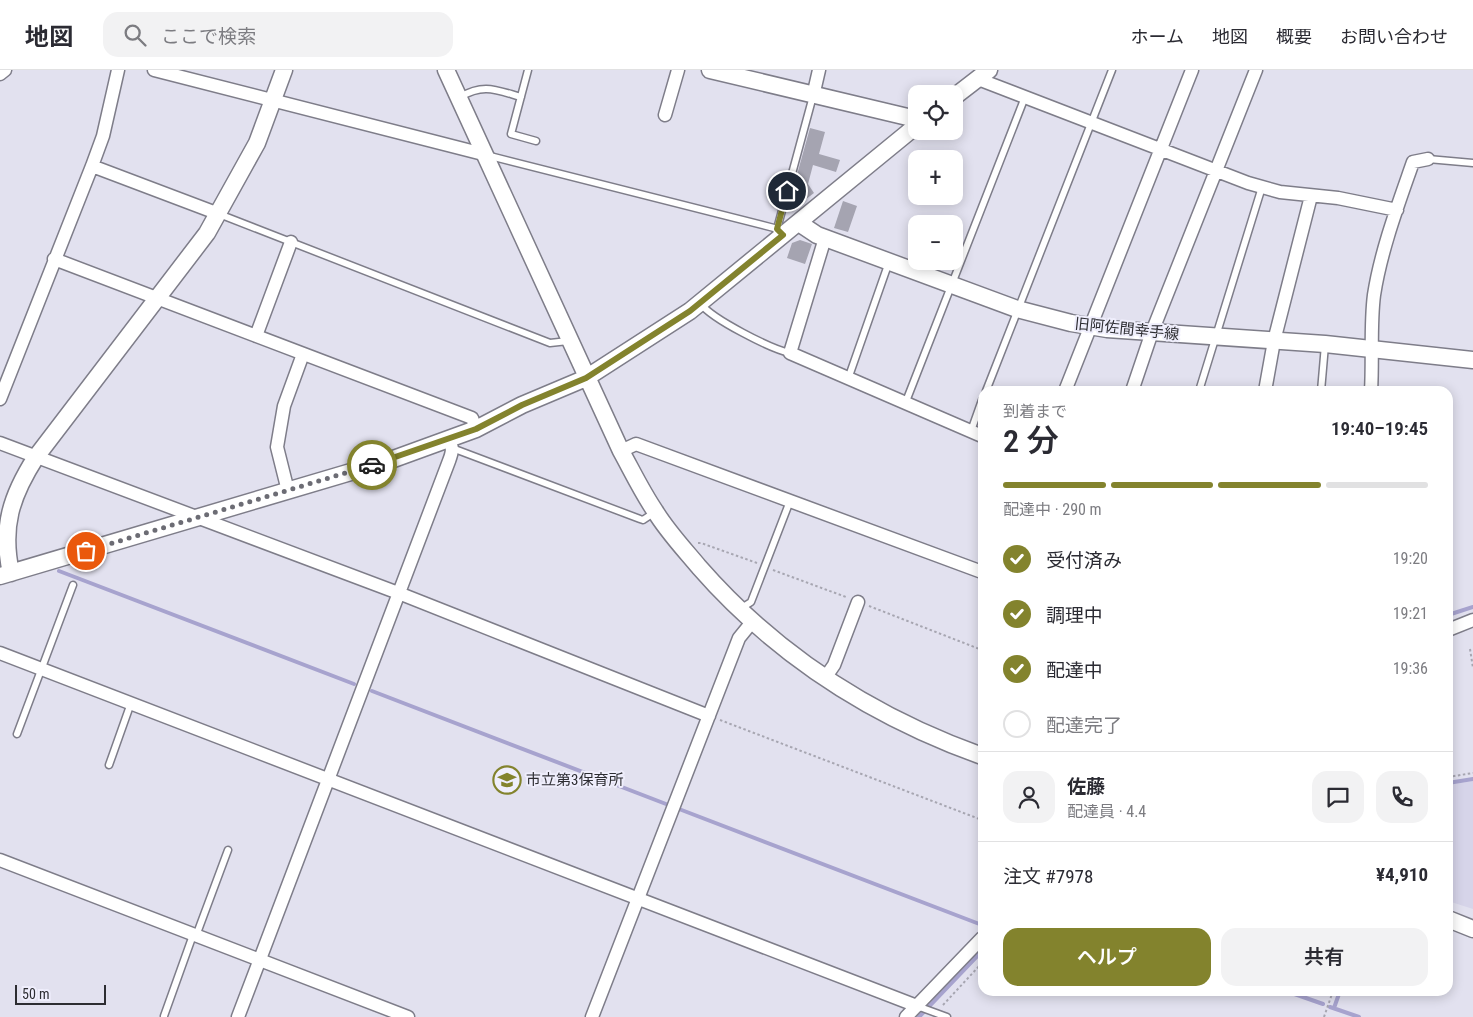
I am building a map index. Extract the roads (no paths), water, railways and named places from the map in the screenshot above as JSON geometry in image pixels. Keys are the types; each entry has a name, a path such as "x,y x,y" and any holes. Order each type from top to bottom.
{"street":[{"path":"0,74 5,70"},
{"path":"0,399 103,136 118,70"},
{"path":"154,70 274,99 483,154"},
{"path":"284,70 257,143 219,214 159,298 36,457 15,493 10,509 6,537 5,575 450,444 522,405 586,378 700,303 780,232 799,223 908,133"},
{"path":"446,70 568,341 621,451 655,512 685,550 740,610 791,654 870,707 948,744 978,755"},
{"path":"666,115 678,70"},
{"path":"710,70 908,117"},
{"path":"813,96 819,70"},
{"path":"1067,386 1192,70"},
{"path":"1134,386 1152,332 1256,70"},
{"path":"963,90 983,74 1025,97 1161,151 1262,187 1311,196 1338,198 1396,210"},
{"path":"1371,386 1376,280 1396,210 1413,162 1428,159"},
{"path":"92,166 219,214"},
{"path":"1266,386 1274,341 1311,196"},
{"name":"旧阿佐間幸手線","path":"799,223 809,231 825,238 1017,309 1090,327 1373,348 1473,360"},
{"path":"825,238 790,353 977,434"},
{"path":"256,336 292,242"},
{"path":"54,259 472,418 476,429"},
{"path":"288,491 277,447 284,406 303,354"},
{"path":"0,443 400,594 708,716"},
{"path":"238,1017 449,462 450,444"},
{"path":"621,451 636,444 978,570"},
{"path":"825,678 834,665 858,602"},
{"path":"1453,628 1473,620"},
{"path":"592,1017 739,638 752,622"},
{"path":"0,653 917,1006"},
{"path":"0,860 408,1017"},
{"path":"1453,921 1473,929"},
{"path":"906,1017 978,942"}],"lane":[{"path":"528,70 511,134 536,141"},
{"path":"988,386 1112,70"},
{"path":"458,98 476,88 486,88 521,97"},
{"path":"483,154 780,232 813,96"},
{"path":"905,404 1025,97"},
{"path":"1428,159 1473,163"},
{"path":"1201,386 1262,187"},
{"path":"219,214 550,343 568,341"},
{"path":"848,379 889,261"},
{"path":"700,303 706,312 780,351 790,353"},
{"path":"1321,386 1325,344"},
{"path":"450,444 643,520 655,512"},
{"path":"740,610 751,602 790,500"},
{"path":"17,734 73,584"},
{"path":"108,765 131,703"},
{"path":"164,1016 228,850"},
{"path":"917,1006 947,1017"}],"waterway":[{"path":"59,571 354,684"},
{"path":"1453,613 1473,607"},
{"path":"372,691 666,804"},
{"path":"1453,782 1473,779"},
{"path":"679,809 978,923"},
{"path":"919,1017 978,955"},
{"path":"1300,996 1323,1004"},
{"path":"1334,1008 1338,996"},
{"path":"1330,1007 1359,1017"}],"place":[{"name":"市立第3保育所","path":"507,780"}]}
